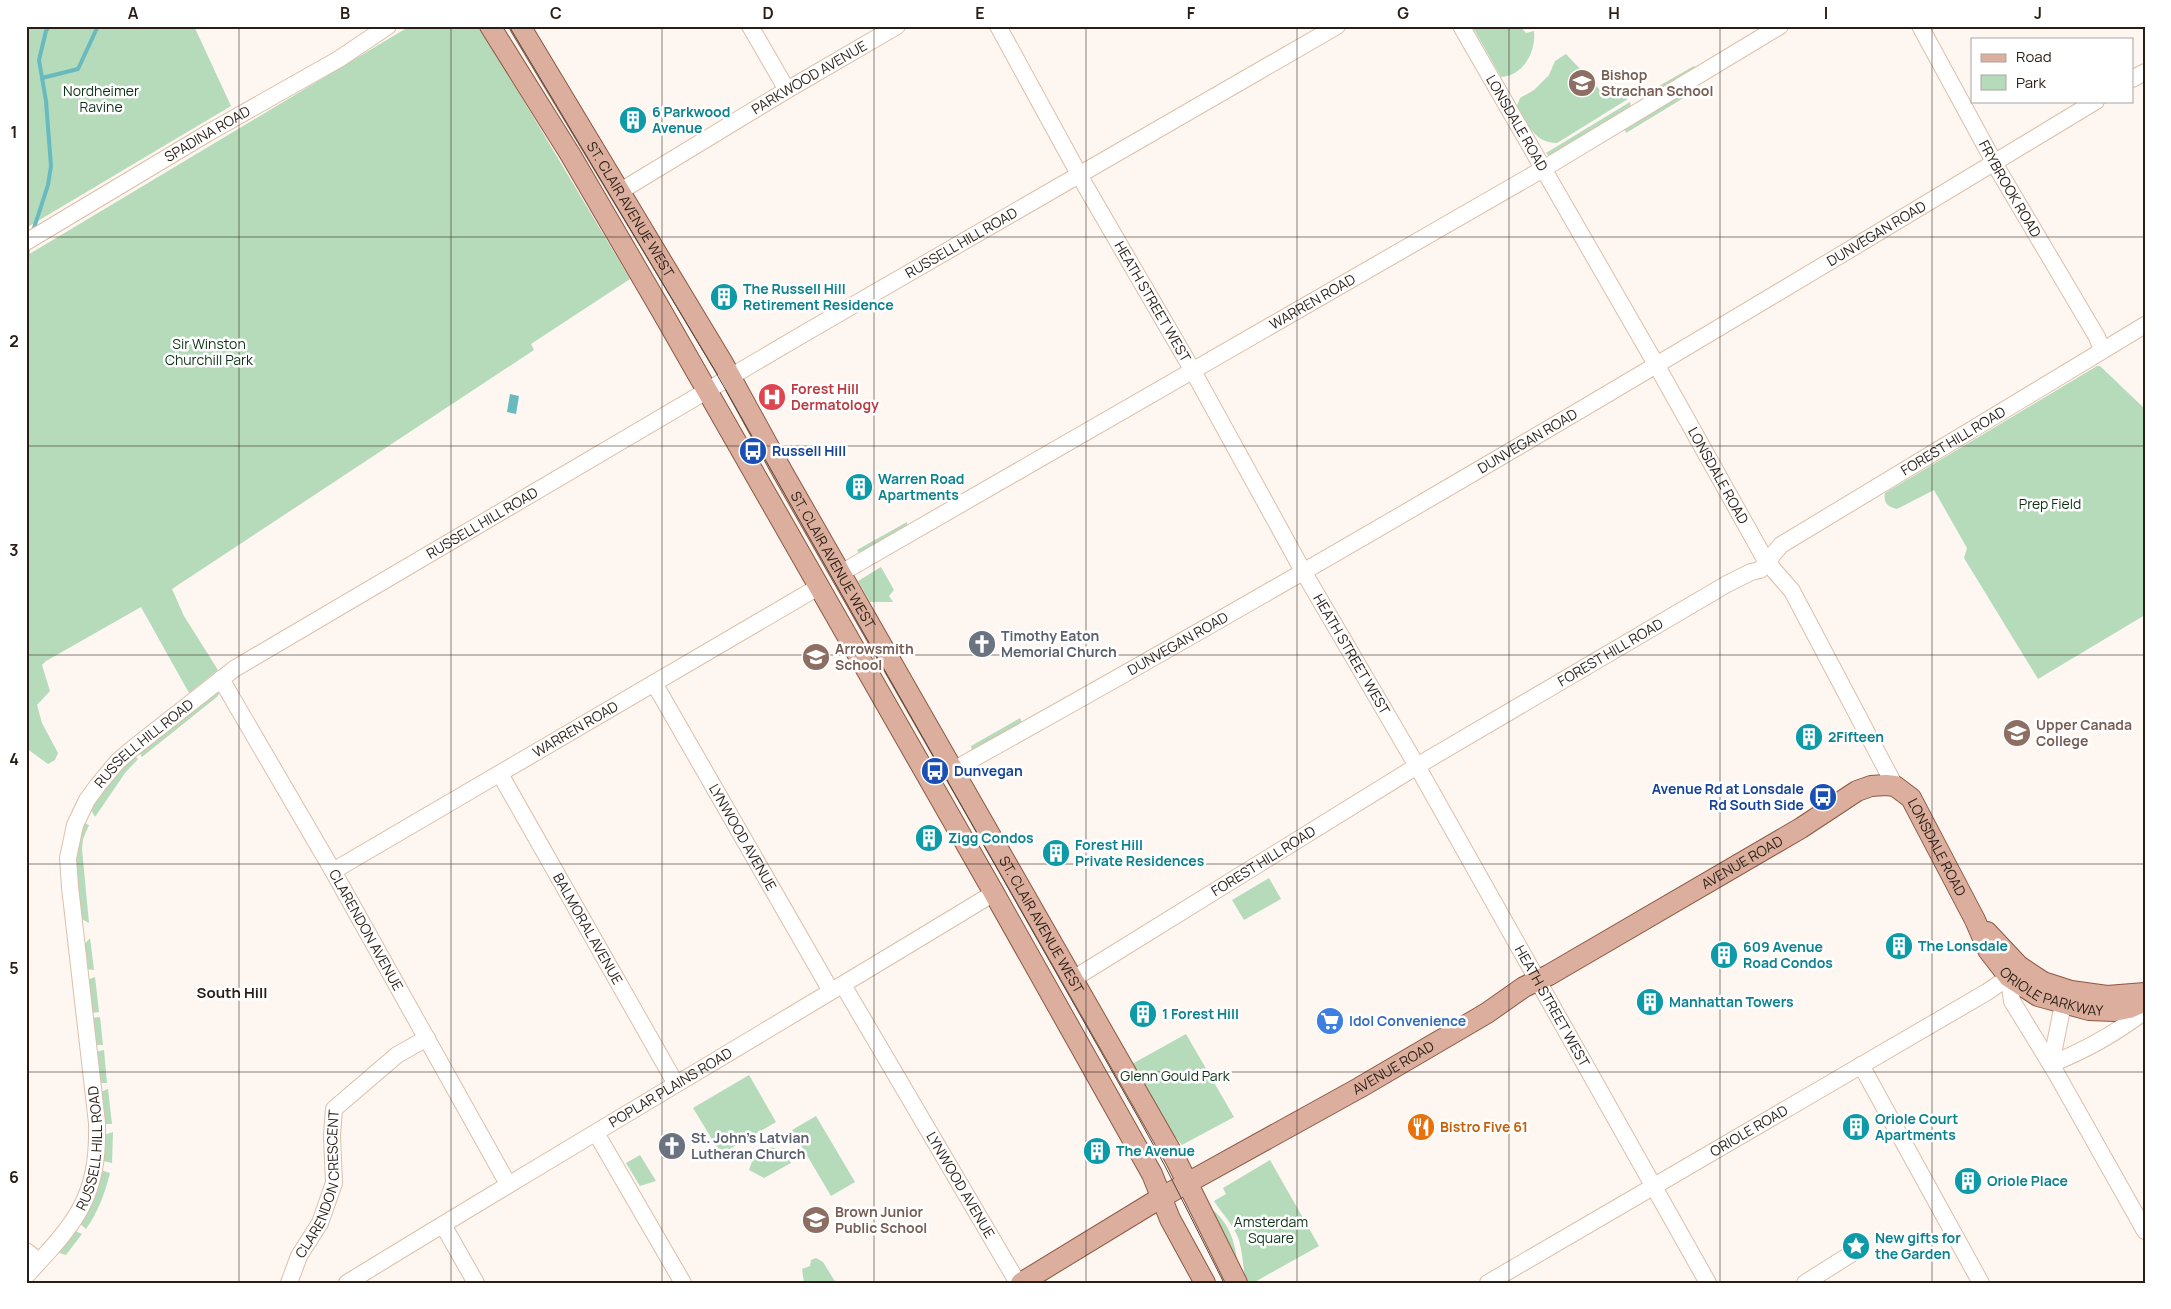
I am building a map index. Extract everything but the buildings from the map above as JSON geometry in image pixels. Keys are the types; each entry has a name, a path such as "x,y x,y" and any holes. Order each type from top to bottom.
{"main road":[{"name":"ST. CLAIR AVENUE WEST","path":"490,26 570,154 820,586 888,710 994,893 1152,1174 1170,1218 1205,1283"},
{"name":"ST. CLAIR AVENUE WEST","path":"520,26 731,377 1187,1182 1196,1204 1237,1283"},
{"path":"888,710 913,697"},
{"name":"AVENUE ROAD","path":"1022,1283 1187,1182 1359,1088 1487,1013 1537,980 1801,828 1857,791 1880,784 1895,786"},
{"name":"LONSDALE ROAD","path":"1895,786 1907,794 1914,802 1975,920"},
{"name":"ORIOLE PARKWAY","path":"1975,920 1993,958 2009,977 2038,996 2089,1010 2114,1011 2129,1008 2145,1001"},
{"name":"ORIOLE PARKWAY","path":"1975,920 2014,962 2043,982 2070,991 2107,996 2145,993"},
{"path":"2009,977 2018,972 2043,982"}],"street":[{"name":"SPADINA ROAD","path":"26,242 339,58 388,26"},
{"path":"750,26 787,90"},
{"name":"PARKWOOD AVENUE","path":"619,192 787,90 898,26"},
{"name":"HEATH STREET WEST","path":"998,26 1193,371 1303,571 1417,766 1708,1283"},
{"name":"RUSSELL HILL ROAD","path":"26,1276 72,1223 84,1206 94,1177 97,1123 68,872 70,841 75,825 87,800 118,761 234,669 706,391 1337,26"},
{"name":"LONSDALE ROAD","path":"1461,26 1657,366 1766,561 1792,591 1895,786"},
{"name":"WARREN ROAD","path":"841,573 1543,169 1780,26"},
{"name":"FRYBROOK ROAD","path":"1920,26 1995,162 2097,337 2102,350"},
{"name":"DUNVEGAN ROAD","path":"953,770 1303,571 1657,366 2094,102"},
{"name":"FOREST HILL ROAD","path":"1073,979 1417,766 1727,584 1751,572 1760,570 1781,545 2145,325"},
{"name":"WARREN ROAD","path":"333,871 820,586"},
{"name":"CLARENDON AVENUE","path":"221,679 333,871 508,1184"},
{"name":"LYNWOOD AVENUE","path":"654,683 837,988 1018,1283"},
{"name":"BALMORAL AVENUE","path":"500,774 676,1084"},
{"name":"POPLAR PLAINS ROAD","path":"347,1283 443,1226 508,1184 994,893"},
{"path":"2009,977 2012,1001 2145,1231"},
{"name":"ORIOLE ROAD","path":"1488,1283 1987,992 2009,977"},
{"path":"2050,1064 2063,1004"},
{"name":"ORIOLE PARKWAY","path":"2050,1064 2095,1043 2145,1011"},
{"name":"CLARENDON CRESCENT","path":"289,1283 299,1256 311,1240 322,1216 334,1183 332,1135 334,1109 397,1055 427,1038"},
{"path":"1861,1064 1981,1283"},
{"path":"596,1133 683,1283"},
{"path":"443,1226 476,1283"},
{"path":"26,1251 40,1261"},
{"path":"1805,1283 1851,1254"}],"green space":[{"name":"Nordheimer Ravine","path":"26,26 194,26 231,106 26,228"},
{"name":"Sir Winston Churchill Park","path":"410,26 479,26 630,279 531,344 534,350 172,589 184,616 218,670 189,693 141,607 46,661 42,665 50,691 37,705 42,723 58,753 55,760 48,764 26,748 26,256"},
{"path":"1472,26 1520,26 1526,33 1534,31 1531,54 1516,72 1501,77"},
{"path":"1566,54 1600,90 1616,91 1627,95 1628,99 1557,143 1549,142 1542,140 1532,131 1517,106 1520,98 1534,90 1549,75 1555,61"},
{"path":"1694,66 1696,70 1641,102 1643,95"},
{"path":"1690,88 1695,91 1626,133 1624,128"},
{"path":"1630,102 1631,108 1549,156 1546,153"},
{"name":"Prep Field","path":"2097,366 2100,366 2145,409 2145,615 2038,679 1964,558 1967,548 1934,490 1897,509 1887,504 1885,493"},
{"path":"907,522 907,527 860,555 857,550"},
{"path":"881,567 894,590 889,596 893,602 870,602 858,581"},
{"path":"214,693 219,693 218,696 142,757 139,752"},
{"path":"1020,718 1022,723 972,752 971,746"},
{"path":"134,755 138,759 125,773 95,817 90,808 98,796"},
{"path":"82,822 89,825 83,839 82,849 89,923 80,918 74,865"},
{"path":"1269,878 1281,899 1244,920 1232,900"},
{"path":"90,938 94,970 86,969 83,946"},
{"path":"95,977 99,1012 91,1013 87,980"},
{"path":"100,1017 103,1045 94,1045 91,1018"},
{"name":"Glenn Gould Park","path":"1186,1034 1234,1117 1182,1145 1172,1133 1132,1064"},
{"path":"104,1050 107,1083 98,1083 95,1052"},
{"path":"749,1075 776,1122 721,1154 693,1108"},
{"path":"108,1089 112,1124 103,1124 100,1092"},
{"path":"816,1116 855,1182 831,1196 792,1130"},
{"path":"113,1132 112,1163 103,1161 104,1135"},
{"path":"769,1147 784,1150 791,1163 764,1178 749,1170 754,1156"},
{"path":"640,1155 656,1181 640,1186 626,1163"},
{"name":"Amsterdam Square","path":"1270,1160 1319,1246 1253,1283 1246,1283 1239,1240 1231,1224 1214,1201 1226,1194 1223,1188"},
{"path":"101,1170 110,1173 101,1202 86,1229 79,1223"},
{"path":"1214,1211 1228,1229 1238,1266 1210,1213"},
{"path":"73,1230 82,1234 66,1255 56,1252"},
{"path":"816,1258 823,1262 836,1283 804,1283 802,1269 810,1266 811,1260"}],"water":[{"path":"510,394 519,396 516,414 507,412"}],"waterway":[{"path":"33,231 48,185 51,166 46,101 39,60 49,26"},
{"path":"42,78 78,69 98,26"},
{"path":"26,274 28,245"}],"tram line":[{"path":"509,26 715,371 1138,1117 1224,1283"}],"place":[{"name":"Bishop Strachan School","path":"1582,83"},
{"name":"6 Parkwood Avenue","path":"633,120"},
{"name":"The Russell Hill Retirement Residence","path":"724,297"},
{"name":"Forest Hill Dermatology","path":"772,397"},
{"name":"Russell Hill","path":"753,451"},
{"name":"Warren Road Apartments","path":"859,487"},
{"name":"Timothy Eaton Memorial Church","path":"982,644"},
{"name":"Arrowsmith School","path":"816,657"},
{"name":"Upper Canada College","path":"2017,733"},
{"name":"2Fifteen","path":"1809,737"},
{"name":"Dunvegan","path":"935,771"},
{"name":"Avenue Rd at Lonsdale Rd South Side","path":"1823,797"},
{"name":"Zigg Condos","path":"929,838"},
{"name":"Forest Hill Private Residences","path":"1056,853"},
{"name":"The Lonsdale","path":"1899,946"},
{"name":"609 Avenue Road Condos","path":"1724,955"},
{"name":"Manhattan Towers","path":"1650,1002"},
{"name":"1 Forest Hill","path":"1143,1014"},
{"name":"Idol Convenience","path":"1330,1021"},
{"name":"Bistro Five 61","path":"1421,1127"},
{"name":"Oriole Court Apartments","path":"1856,1127"},
{"name":"St. John's Latvian Lutheran Church","path":"672,1146"},
{"name":"The Avenue","path":"1097,1151"},
{"name":"Oriole Place","path":"1968,1181"},
{"name":"Brown Junior Public School","path":"816,1220"},
{"name":"New gifts for the Garden","path":"1856,1246"}],"district":[{"name":"South Hill","path":"232,993"}]}
